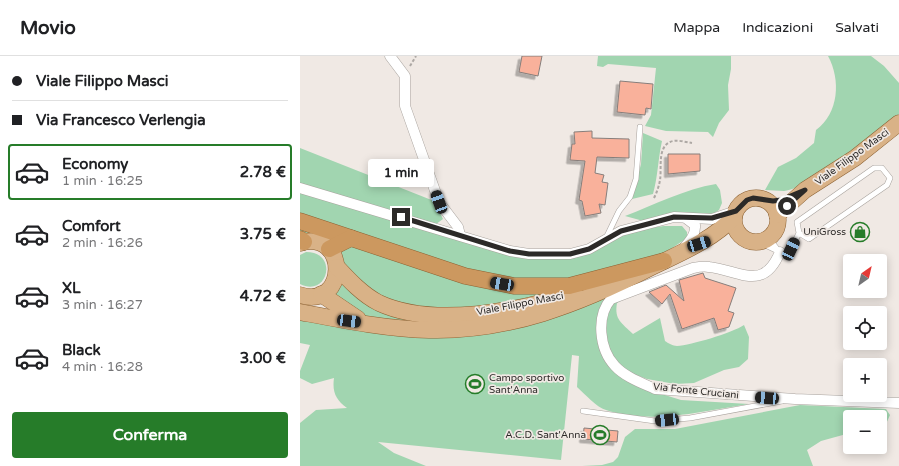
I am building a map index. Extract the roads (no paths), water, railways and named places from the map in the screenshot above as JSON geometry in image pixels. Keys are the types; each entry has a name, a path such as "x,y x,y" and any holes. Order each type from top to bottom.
{"highway":[{"path":"300,221 465,276 514,286 533,288 569,286 671,258"},
{"path":"329,250 351,238"}],"main road":[{"name":"Viale Filippo Masci","path":"777,214 805,190 855,158 899,123"},
{"name":"Viale Filippo Masci","path":"765,200 781,200 805,190"},
{"path":"759,198 765,200 775,209 777,214 777,227 764,240 746,240 739,235 734,226 735,214 747,200 759,198"},
{"name":"Viale Filippo Masci","path":"300,312 365,323 428,330 456,330 505,324 562,308 610,289 699,244 720,231 735,214"},
{"name":"Viale Filippo Masci","path":"699,244 726,236 739,235"},
{"path":"300,295 308,297 321,294 332,286 335,280 337,267 333,255 329,250 318,243 301,241"},
{"name":"Viale Filippo Masci","path":"337,267 364,293 395,310 413,313 448,315 504,310 556,299 671,258"},
{"name":"Viale Filippo Masci","path":"321,294 365,323"}],"street":[{"path":"390,56 405,76 404,106 439,202 458,227 460,235"},
{"path":"300,188 510,251 529,254 570,254 589,249 621,231 674,217 687,219 712,218 735,214"},
{"path":"671,258 690,241 695,232 695,225 687,219"},
{"name":"Via Fonte Cruciani","path":"780,252 772,267 761,275 740,276 707,266 693,268 619,295 611,300 605,306 601,321 605,350 614,366 634,380 655,389 795,399 899,403"}],"lane":[{"path":"605,240 619,210 630,197 636,179 640,127"},
{"path":"764,240 780,252 790,251 799,233 797,222 874,168 882,168 890,178 887,185 809,239 799,233"},
{"path":"764,240 771,243 780,252"},
{"path":"583,410 655,421 690,418 795,399"}],"place":[{"name":"UniGross","path":"860,232"},
{"name":"Campo sportivo Sant'Anna","path":"475,384"},
{"name":"A.C.D. Sant'Anna","path":"600,435"}]}
